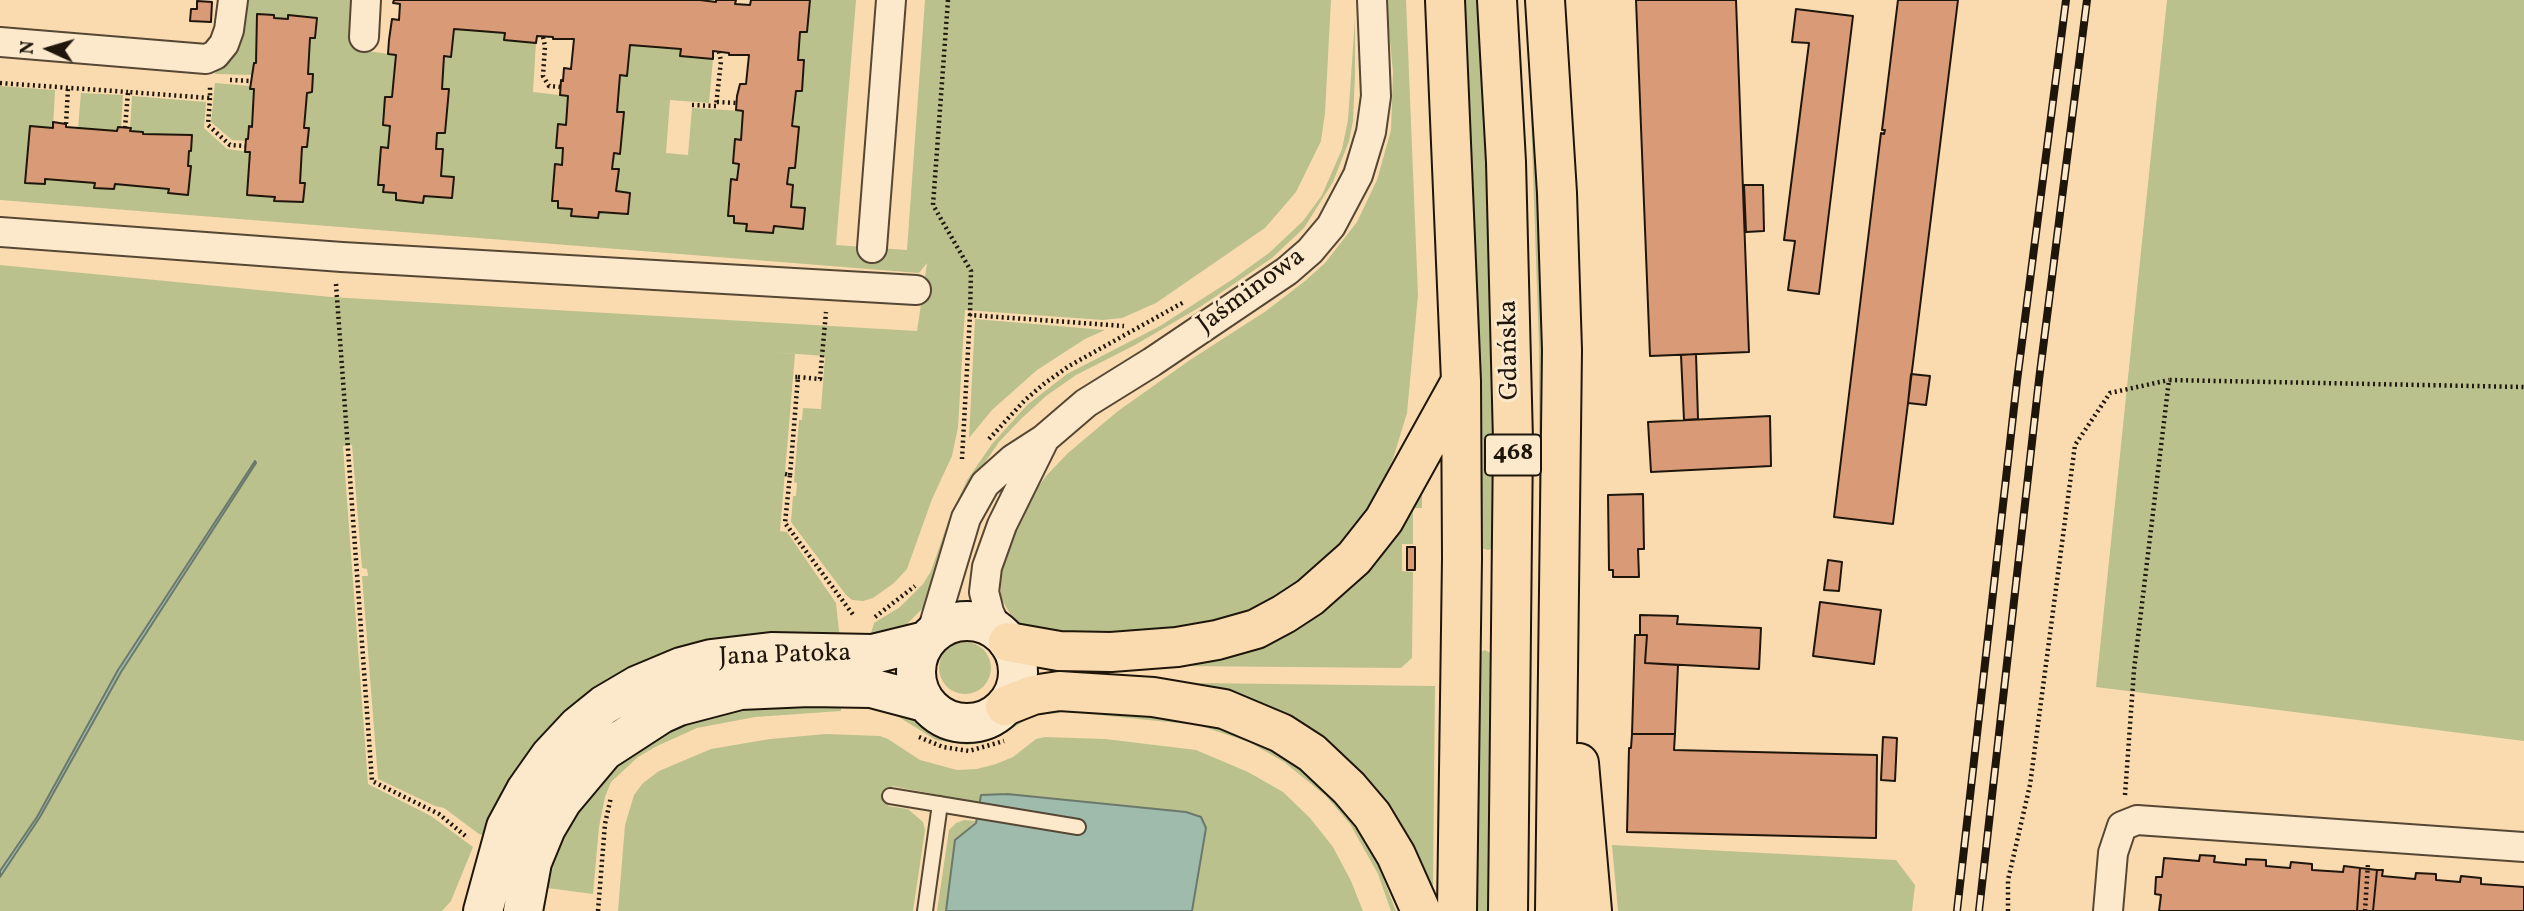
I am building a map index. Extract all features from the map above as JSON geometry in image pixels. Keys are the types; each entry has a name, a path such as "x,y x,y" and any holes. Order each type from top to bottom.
{"main road":[{"name":"Gdańska","path":"1445,0 1461,381 1462,558 1457,911"},
{"name":"Gdańska","path":"1497,0 1506,162 1513,441 1508,911"},
{"path":"1545,0 1562,295 1555,911"},
{"path":"1422,911 1396,855 1371,815 1349,788 1312,752 1281,733 1224,709 1153,697 1059,691 1033,695 1010,720 964,724 941,717 919,717 916,664 921,648 928,638 945,625 961,621 981,622 1003,637 1059,651 1111,652 1166,648 1217,640 1256,629 1310,597 1354,558 1384,520 1461,381"},
{"path":"1559,610 1575,717 1592,911"},
{"path":"1003,637 1016,656 1018,669 1010,720"},
{"name":"Jana Patoka","path":"483,911 506,827 526,790 550,756 578,726 604,705 638,685 681,667 710,659 771,652 873,654 928,638"},
{"name":"Jana Patoka","path":"523,911 532,862 546,828 562,801 604,751 661,714 711,696 809,687 872,688 919,717"}],"street":[{"path":"0,43 206,59 224,44 233,0"},
{"path":"364,37 366,0"},
{"path":"872,248 891,0"},
{"name":"Jaśminowa","path":"928,638 966,518 985,484 1013,459 1044,439 1064,420 1108,388 1152,362 1287,271 1310,251 1331,226 1358,175 1371,132 1376,96 1372,0"},
{"path":"0,232 329,256 916,290"},
{"name":"Jaśminowa","path":"1003,637 989,612 984,592 987,567 1002,525 1044,439"},
{"path":"2108,911 2113,853 2122,826 2137,820 2524,847"}],"lane":[{"path":"890,796 1078,827"},
{"path":"925,911 940,804"}],"path":[{"path":"948,0 933,205 971,271 962,459"},
{"path":"543,37 545,46 542,76 550,86 560,87"},
{"path":"692,105 716,106 721,61 719,52"},
{"path":"211,57 208,125 230,145 246,146"},
{"path":"0,83 210,98"},
{"path":"66,124 68,88"},
{"path":"125,128 128,92"},
{"path":"717,102 737,103"},
{"path":"330,284 337,284 372,781 439,814 471,841"},
{"path":"828,285 820,379 795,377 785,523 854,616"},
{"path":"970,315 1124,326"},
{"path":"2008,911 2008,880 2030,785 2075,445 2110,393 2169,380 2524,387"},
{"path":"2122,826 2134,670 2169,380"},
{"path":"919,717 943,747 969,751 994,744 1010,720"},
{"path":"598,911 605,824 611,797 617,785"},
{"path":"2365,911 2369,853"}],"green space":[{"path":"242,0 358,0 353,49 396,55 392,97 385,97 383,125 390,126 388,148 381,148 378,184 384,185 383,192 396,193 396,200 423,203 424,196 441,176 442,149 436,149 437,133 445,133 449,90 442,89 444,56 451,56 454,29 505,33 505,40 536,43 533,92 568,96 566,125 558,124 557,148 563,148 562,165 555,164 552,201 558,201 558,208 572,209 572,216 598,218 599,212 629,214 630,193 616,191 618,170 612,169 614,153 620,153 623,113 617,112 620,75 627,76 630,45 681,49 680,55 713,59 709,103 670,100 666,153 688,155 692,108 743,111 741,140 735,140 733,163 739,164 737,180 731,180 728,215 734,216 734,223 747,224 747,231 773,233 774,226 803,229 805,208 791,207 793,185 787,184 789,168 795,168 798,127 792,126 796,91 802,91 804,61 798,60 800,32 807,32 810,0 856,0 836,245 907,250 925,0 1331,0 1321,141 1296,192 1265,228 1156,303 1122,318 1103,320 965,310 958,427 952,456 932,499 907,569 894,583 873,598 852,600 846,595 791,522 793,496 796,496 797,483 794,482 799,420 802,420 803,408 821,409 825,356 770,352 795,354 780,531 787,532 836,603 840,640 677,655 488,837 479,834 444,808 378,779 362,576 368,576 367,569 362,568 352,445 343,446 368,784 431,816 473,847 451,901 442,911 0,911 0,265 331,297 917,331 927,263 919,273 0,200 0,86 55,90 53,128 30,126 25,183 44,184 45,179 95,183 95,188 114,189 115,184 169,189 169,193 188,195 192,135 143,134 130,131 132,96 206,102 204,128 227,149 250,152 247,195 275,197 275,202 303,202 305,184 300,183 302,147 307,147 309,129 304,128 307,93 312,92 313,74 308,74 310,38 315,38 317,19 288,15 288,19 274,18 274,15 258,14 253,75 215,74"},
{"path":"1386,0 1406,0 1418,295 1407,413 1393,459 1371,505 1352,531 1313,572 1263,603 1230,617 1177,628 1087,635 1047,634 1022,625 1012,617 1001,598 999,567 1023,508 1046,476 1068,453 1118,411 1266,311 1305,281 1325,263 1357,222 1377,180 1391,130 1393,72"},
{"path":"1461,0 1482,0 1496,327 1494,548 1488,550 1481,548 1478,543"},
{"path":"1527,0 1545,176 1546,592 1539,592 1539,346"},
{"path":"2167,0 2524,0 2524,741 2096,687"},
{"path":"1355,18 1353,121 1349,141 1333,182 1304,228 1272,258 1200,307 1076,375 1046,396 1021,419 999,442 971,483 928,603 902,629 869,640 874,623 900,607 923,584 931,571 949,519 967,480 992,444 1027,405 1067,374 1160,326 1233,279 1269,253 1303,221 1322,195 1342,149 1348,120"},
{"path":"215,83 250,86 254,89 252,127 249,127 246,141 232,140 211,122"},
{"path":"81,93 123,95 121,128 117,131 78,128"},
{"path":"975,319 1105,330 1085,339 1037,370 992,410 969,438"},
{"path":"1422,487 1422,508 1413,508 1413,544 1402,544 1402,571 1413,572 1412,658 1401,668 1180,666 1211,659"},
{"path":"965,642 975,644 983,650 989,658 989,678 983,686 975,692 965,694 955,692 947,686 941,678 939,668 941,658 947,650 955,644"},
{"path":"1485,650 1492,654 1493,911 1472,911 1479,653"},
{"path":"1198,683 1435,686 1433,887 1429,889 1404,830 1388,805 1336,748 1298,721 1258,701 1236,692"},
{"path":"841,700 841,711 755,717 697,728 638,757 611,782 605,797 599,827 593,894 540,887 562,827 607,769 658,732 718,709"},
{"path":"870,706 905,711 935,734 962,739 990,734 1023,714 1060,708 1060,713 1033,715 1002,735 982,743 967,745 936,740 897,716"},
{"path":"1079,708 1208,723 1278,753 1322,787 1348,815 1377,862 1396,911 1391,911 1378,874 1350,824 1326,796 1284,762 1249,742 1198,725 1079,713"},
{"path":"826,734 880,736 920,760 957,770 996,764 1013,757 1036,739 1045,737 1105,739 1196,750 1248,772 1283,792 1310,818 1333,847 1363,911 1192,911 1206,828 1196,814 1007,794 981,795 979,803 892,786 888,806 908,809 923,822 925,830 913,911 618,911 625,825 634,795 643,783 659,771 711,749 770,739"},
{"path":"964,820 976,821 955,840 946,911 937,911 949,830"},
{"path":"1612,845 1896,860 1915,885 1912,911 1618,911"}],"shaded area":[{"path":"255,461 121,672 40,817 0,877 0,871 37,817 118,670"},
{"path":"1007,794 1186,812 1201,817 1206,828 1192,911 946,911 955,840 976,823 981,795"}],"building":[{"path":"394,0 736,0 735,4 750,5 751,0 810,0 807,32 800,32 798,60 804,60 802,91 796,91 792,126 799,127 795,168 789,168 787,184 793,185 791,207 805,208 803,229 774,226 773,233 746,231 747,224 734,223 734,216 728,216 731,179 737,180 739,164 733,163 735,139 741,140 743,111 736,110 737,96 740,84 746,84 749,55 729,55 713,51 713,59 680,56 681,49 630,45 627,76 620,75 617,112 624,112 620,154 614,153 612,169 619,169 616,191 630,193 628,214 599,212 598,218 571,216 572,209 558,208 558,201 552,201 555,164 562,165 563,148 556,148 558,124 566,125 568,96 560,95 561,80 563,81 564,68 571,69 574,39 537,36 536,43 504,40 505,33 454,29 451,57 444,56 442,89 449,89 445,133 437,133 436,149 443,149 441,176 454,177 452,198 424,196 423,203 396,200 396,193 383,192 384,185 378,185 381,147 388,148 390,126 383,125 385,97 392,97 396,55 388,54 392,19 399,20 400,4 393,3"},
{"path":"1636,0 1736,0 1749,352 1650,356"},
{"path":"1898,0 1958,0 1893,524 1834,517 1881,133 1884,134 1885,130 1882,130"},
{"path":"197,1 212,2 211,22 190,21 191,9 197,9"},
{"path":"1796,9 1853,16 1819,294 1788,290 1795,241 1784,240 1809,43 1792,42"},
{"path":"257,14 288,19 288,15 317,18 315,38 310,38 308,74 313,74 312,92 307,93 304,128 309,128 307,147 302,147 300,183 305,183 303,202 274,201 275,197 247,195 250,152 245,152 249,126 252,127 254,89 250,89 256,63"},
{"path":"53,122 66,124 66,127 117,131 118,127 131,128 130,131 143,134 192,135 188,195 168,193 169,189 115,184 114,189 94,188 95,183 45,179 45,184 25,183 30,126 53,128"},
{"path":"1744,185 1763,185 1764,231 1746,232"},
{"path":"1696,354 1698,419 1684,420 1681,355"},
{"path":"1911,374 1930,376 1926,405 1908,403"},
{"path":"1770,416 1771,466 1651,472 1648,422"},
{"path":"1643,494 1644,549 1638,549 1639,577 1613,577 1613,570 1609,570 1608,495"},
{"path":"1407,547 1415,547 1415,570 1407,570"},
{"path":"1828,560 1842,562 1839,591 1824,590"},
{"path":"1820,602 1881,610 1874,664 1813,656"},
{"path":"1640,615 1678,616 1677,624 1761,628 1759,669 1645,663 1647,635 1640,635"},
{"path":"1635,635 1647,635 1645,663 1678,665 1675,734 1632,734"},
{"path":"1632,734 1675,734 1674,750 1877,755 1876,838 1627,832 1629,748"},
{"path":"1883,737 1897,738 1895,781 1881,780"},
{"path":"2200,855 2215,856 2214,862 2246,865 2246,859 2266,860 2266,866 2290,868 2291,862 2312,864 2312,870 2343,872 2344,866 2360,868 2357,911 2159,911 2161,895 2155,894 2156,877 2162,877 2164,858 2199,861"},
{"path":"2360,868 2377,870 2373,911 2357,911"},
{"path":"2377,870 2383,870 2382,876 2415,879 2416,873 2436,874 2436,880 2460,882 2461,876 2481,878 2481,884 2524,887 2524,911 2373,911"}],"railway":[{"path":"1957,911 2017,381 2066,0"},
{"path":"1979,911 2039,380 2087,0"}]}
